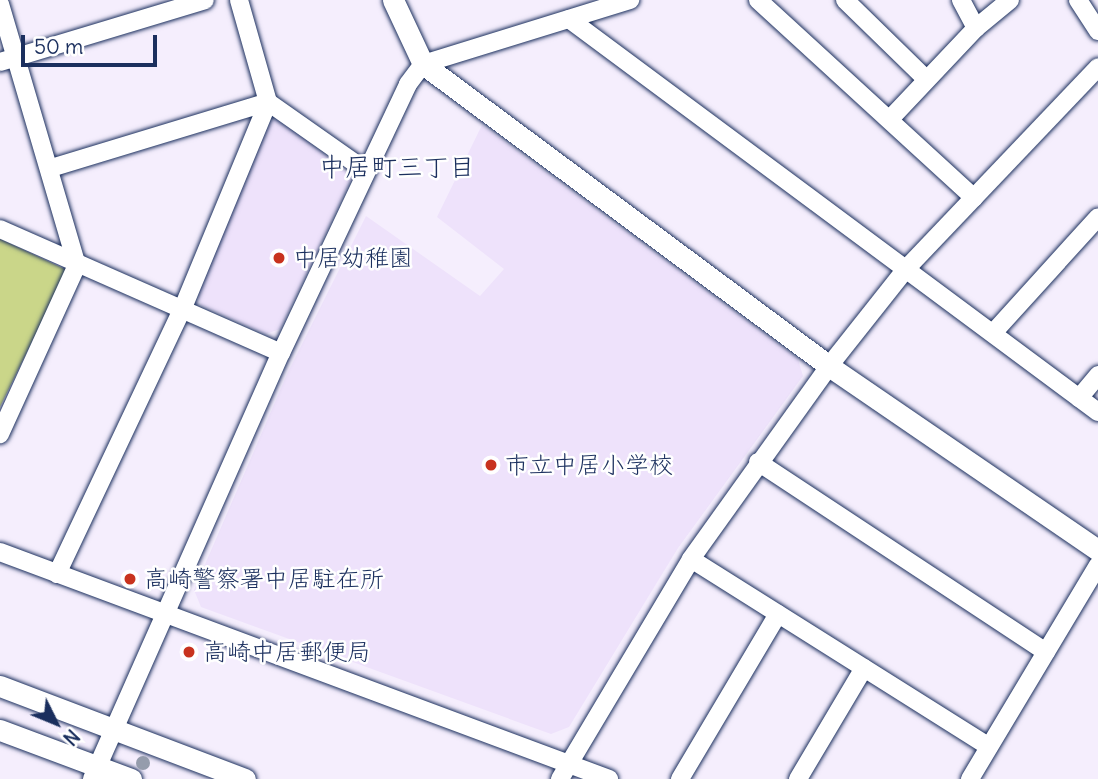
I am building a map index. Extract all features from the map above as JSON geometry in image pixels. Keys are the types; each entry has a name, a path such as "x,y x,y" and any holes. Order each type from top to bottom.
{"street":[{"path":"8,59 205,0"},
{"path":"57,574 181,310 268,102 239,0"},
{"path":"393,0 423,64 829,366 1098,551"},
{"path":"95,773 281,353 408,84 423,64 630,0"},
{"path":"758,0 974,198"},
{"path":"845,0 926,79"},
{"path":"961,0 976,27"},
{"path":"890,119 976,27 1010,0"},
{"path":"1078,0 1098,31"},
{"path":"0,5 8,59 51,168 77,265 0,434"},
{"path":"569,19 1098,412"},
{"path":"563,771 691,559 829,366 905,270 1098,66"},
{"path":"51,168 268,102"},
{"path":"268,102 366,171"},
{"path":"993,333 1098,217"},
{"path":"0,229 281,353"},
{"path":"1079,398 1098,375"},
{"path":"758,462 1046,652"},
{"path":"0,552 563,771 609,779"},
{"path":"691,559 989,747"},
{"path":"970,779 1098,565"},
{"path":"680,779 778,614"},
{"path":"798,779 864,668"},
{"path":"0,686 245,779"},
{"path":"0,730 95,773 131,779"}],"shaded area":[{"path":"279,118 352,177 280,329 266,334 201,305 197,292 267,123"},
{"path":"482,125 798,359 803,376 678,548 569,727 551,734 201,607 194,590 288,372 366,216 480,296 504,269 437,217"}],"green space":[{"path":"0,239 67,270 0,407"}],"place":[{"name":"中居幼稚園","path":"279,258"},
{"name":"市立中居小学校","path":"491,465"},
{"name":"高崎警察署中居駐在所","path":"130,579"},
{"name":"高崎中居郵便局","path":"189,652"}],"district":[{"name":"中居町三丁目","path":"397,167"}]}
